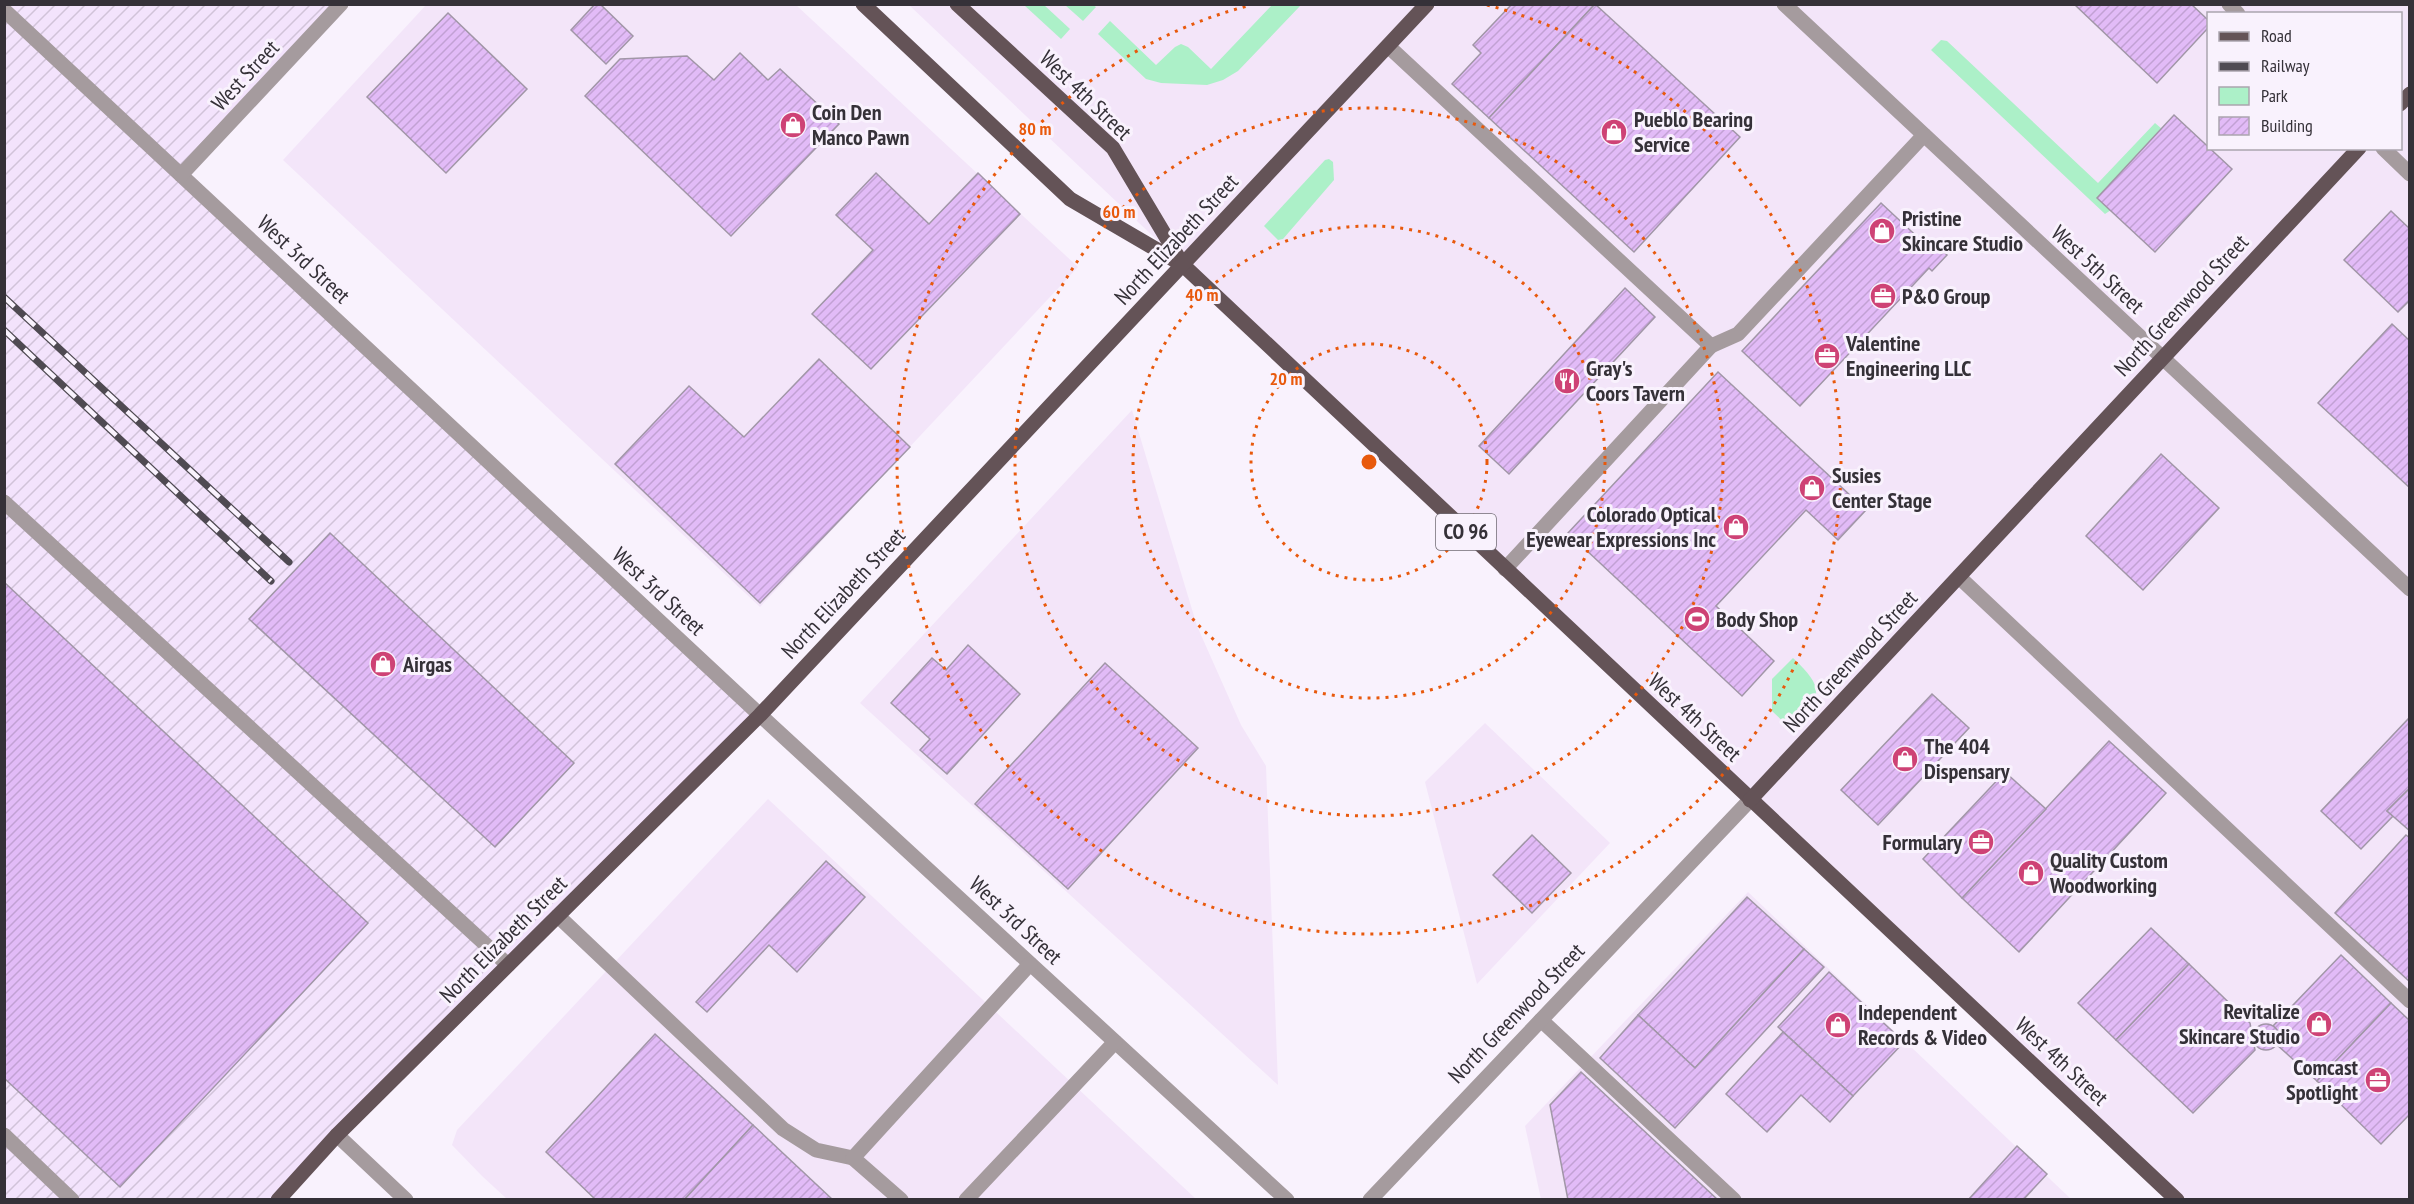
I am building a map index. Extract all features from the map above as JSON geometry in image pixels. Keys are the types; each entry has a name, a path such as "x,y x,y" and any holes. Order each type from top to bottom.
{"main road":[{"name":"West 4th Street","path":"863,4 1070,199 1183,265 2177,1200"},
{"name":"West 4th Street","path":"957,4 1113,148 1183,265"},
{"name":"North Elizabeth Street","path":"278,1200 337,1135 760,715 1427,4"},
{"name":"North Greenwood Street","path":"1750,800 2357,150"}],"street":[{"name":"West Street","path":"181,176 341,4"},
{"name":"West 5th Street","path":"1784,4 2409,589"},
{"name":"West 3rd Street","path":"4,10 760,715 1287,1200"},
{"path":"1388,46 1711,346"},
{"path":"1505,569 1711,346 1738,334 1924,135"},
{"path":"2385,150 2409,174"},
{"path":"4,502 508,965"},
{"path":"1959,576 2409,1001"},
{"name":"North Greenwood Street","path":"1370,1200 1750,800"},
{"path":"558,916 783,1129 816,1150 853,1158 901,1200"},
{"path":"853,1158 1030,964"},
{"path":"1541,1020 1734,1200"},
{"path":"966,1200 1115,1042"},
{"path":"4,1135 72,1200"},
{"path":"337,1135 406,1200"}],"shaded area":[{"path":"5,5 341,5 182,175 760,715 278,1199 5,1200"},
{"path":"426,5 796,5 1078,267 760,607 283,160"},
{"path":"909,5 2409,5 2409,1199 2177,1199"},
{"path":"1132,410 1197,626 1241,725 1266,766 1278,1085 860,703"},
{"path":"1485,723 1610,843 1477,984 1425,782"},
{"path":"768,799 1196,1199 507,1199 482,1176 452,1145 457,1130"},
{"path":"1748,892 2071,1199 1541,1199 1525,1126"}],"green space":[{"path":"1273,4 1301,5 1238,71 1223,80 1207,85 1161,83 1146,79 1098,34 1110,21 1156,65 1181,44 1188,47 1211,69"},
{"path":"1024,5 1044,5 1070,29 1061,39"},
{"path":"1065,5 1093,5 1096,7 1083,21"},
{"path":"1941,40 1947,41 2098,183 2155,123 2162,129 2098,197 2111,210 2105,214 1931,50"},
{"path":"1329,159 1333,162 1334,180 1283,239 1278,240 1264,226 1325,160"},
{"path":"1793,658 1811,678 1816,693 1814,701 1790,728 1772,711 1772,679"}],"building":[{"path":"595,4 600,4 633,36 606,64 571,30"},
{"path":"1512,4 1595,4 1489,118 1452,84 1481,53 1473,45"},
{"path":"1595,4 1740,137 1634,252 1489,118"},
{"path":"2074,4 2191,4 2207,19 2207,29 2157,83"},
{"path":"448,13 527,89 446,173 367,97"},
{"path":"740,53 768,80 780,69 839,124 731,236 585,96 620,59 687,56 714,80"},
{"path":"2174,115 2207,146 2207,150 2212,150 2232,169 2155,252 2097,198"},
{"path":"876,173 929,224 978,173 1020,214 871,369 812,314 873,250 836,215"},
{"path":"1881,203 1926,245 1931,239 1947,255 1932,271 1929,268 1800,406 1742,351"},
{"path":"2391,211 2410,229 2410,300 2398,312 2344,260"},
{"name":"Gray's Coors Tavern","path":"1625,288 1655,317 1509,474 1479,446"},
{"path":"2392,324 2410,341 2410,488 2318,403"},
{"path":"819,359 910,447 760,603 615,464 689,386 744,437"},
{"path":"1718,372 1866,510 1838,540 1806,510 1716,606 1774,661 1742,696 1568,533"},
{"path":"2161,454 2219,508 2143,590 2086,536"},
{"name":"Airgas","path":"330,533 574,763 495,847 249,619"},
{"path":"4,582 368,923 120,1187 4,1078"},
{"path":"968,645 1020,694 947,774 920,750 930,739 891,703 932,658 946,670"},
{"path":"1105,663 1198,748 1068,889 975,804"},
{"name":"The 404 Dispensary","path":"1932,694 1969,728 1878,825 1841,790"},
{"path":"2410,717 2410,788 2387,811 2393,816 2361,849 2321,811"},
{"path":"2109,741 2166,793 2019,952 1962,898"},
{"path":"2005,772 2046,809 1962,898 1923,859"},
{"path":"2410,788 2410,831 2387,811"},
{"path":"1532,835 1571,873 1532,913 1493,875"},
{"path":"2406,835 2410,838 2410,982 2335,913"},
{"path":"826,861 865,897 797,972 769,945 707,1012 696,1002"},
{"path":"1747,897 1804,949 1695,1068 1638,1015"},
{"path":"2151,928 2189,964 2116,1040 2078,1003"},
{"path":"1804,949 1824,967 1675,1128 1600,1058 1638,1015 1695,1068"},
{"path":"2341,955 2391,1003 2317,1081 2276,1044 2280,1041 2278,1031 2273,1026"},
{"path":"2189,964 2250,1023 2255,1050 2193,1113 2116,1040"},
{"path":"1829,972 1904,1042 1853,1096 1778,1027"},
{"path":"2391,1003 2410,1021 2410,1114 2381,1144 2317,1081"},
{"path":"2266,1024 2275,1028 2279,1037 2275,1046 2266,1050 2257,1046 2253,1037 2257,1028"},
{"path":"1783,1032 1853,1096 1830,1122 1801,1095 1767,1132 1726,1094"},
{"path":"655,1034 753,1125 684,1200 596,1200 546,1152"},
{"path":"1581,1072 1718,1200 1568,1200 1550,1105"},
{"path":"753,1125 833,1200 684,1200"},
{"path":"2017,1146 2047,1174 2023,1200 1968,1200"}],"railway":[{"path":"4,297 289,562"},
{"path":"4,330 271,581"}],"place":[{"name":"Coin Den Manco Pawn","path":"793,125"},
{"name":"Pueblo Bearing Service","path":"1614,132"},
{"name":"Pristine Skincare Studio","path":"1882,231"},
{"name":"P&O Group","path":"1883,296"},
{"name":"Valentine Engineering LLC","path":"1827,356"},
{"name":"Gray's Coors Tavern","path":"1567,381"},
{"name":"Susies Center Stage","path":"1812,488"},
{"name":"Colorado Optical Eyewear Expressions Inc","path":"1736,527"},
{"name":"Body Shop","path":"1697,619"},
{"name":"Airgas","path":"383,664"},
{"name":"The 404 Dispensary","path":"1905,759"},
{"name":"Formulary","path":"1981,842"},
{"name":"Quality Custom Woodworking","path":"2031,873"},
{"name":"Revitalize Skincare Studio","path":"2319,1024"},
{"name":"Independent Records & Video","path":"1838,1025"},
{"name":"Comcast Spotlight","path":"2378,1080"}]}
